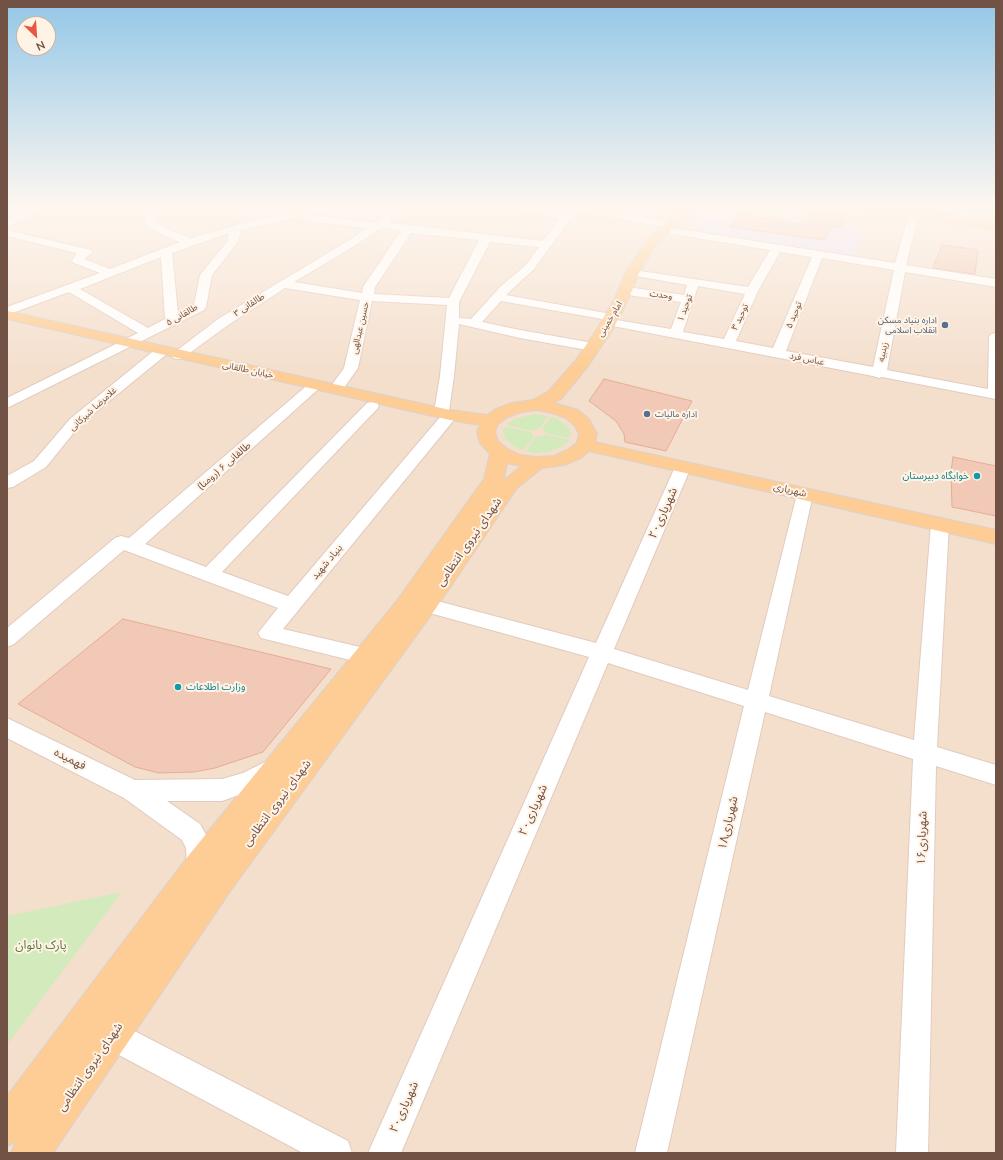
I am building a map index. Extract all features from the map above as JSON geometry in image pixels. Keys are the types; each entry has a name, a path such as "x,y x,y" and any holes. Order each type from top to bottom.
{"main road":[{"name":"امام خمینی","path":"537,405 555,395 615,320 632,273 640,260"},
{"name":"امام خمینی","path":"572,414 567,406 569,398 615,320 634,292 640,274 648,260"},
{"name":"خیابان طالقانی","path":"7,315 445,414 490,421"},
{"path":"537,405 555,408 572,414 583,423 588,434 585,445 574,454 557,461 537,463 516,460 500,453 489,443 486,432 490,421 502,413 518,407 537,405"},
{"name":"شهریاری","path":"585,445 996,537"},
{"name":"شهدای نیروی انتظامی","path":"7,1127 200,865 277,766 404,608 494,479 500,453"},
{"name":"شهدای نیروی انتظامی","path":"30,1153 114,1035 220,880 426,604 510,484 537,463"}],"street":[{"path":"78,260 110,273"},
{"path":"7,311 144,260"},
{"path":"167,260 172,321"},
{"name":"طالقانی ۵","path":"7,404 200,307 206,275 218,260"},
{"name":"طالقانی ۳","path":"178,354 223,322 323,260"},
{"name":"حسین عبدالهی","path":"336,389 351,368 369,287 387,260"},
{"path":"445,414 446,376 453,318 452,302 474,260"},
{"path":"474,323 498,296 530,267 535,260"},
{"name":"توحید ۳","path":"728,344 752,291 770,260"},
{"name":"توحید ۵","path":"778,354 816,260"},
{"path":"854,260 996,283"},
{"name":"زینبیه","path":"879,374 902,260"},
{"path":"640,274 752,291"},
{"name":"توحید ۱","path":"676,334 694,282"},
{"path":"283,284 367,297 452,302"},
{"path":"70,288 148,333"},
{"name":"وحدت","path":"634,292 688,299"},
{"name":"عباس فرد","path":"498,296 676,334 879,374 996,395"},
{"path":"200,307 223,322"},
{"path":"453,318 520,334 593,347"},
{"path":"996,337 996,395"},
{"name":"غلامرضا شیرکانی","path":"7,483 40,464 75,422 162,351"},
{"name":"طالقانی ۶ (رومنا)","path":"132,546 316,385"},
{"path":"209,575 372,406"},
{"name":"بنیاد شهید","path":"366,656 268,632 445,414"},
{"name":"شهریاری۲۰","path":"384,1153 683,466"},
{"name":"شهریاری۱۸","path":"651,1153 805,494"},
{"name":"شهریاری۱۶","path":"912,1153 925,752 940,524"},
{"path":"7,639 121,542 290,605"},
{"path":"426,604 602,653 996,775"},
{"name":"فهمیده","path":"7,727 133,791 192,832 199,846 200,865"},
{"path":"133,791 222,790 250,781 277,766"},
{"path":"114,1035 336,1153"}],"shaded area":[{"path":"7,260 996,260 996,1153 7,1153"}],"green space":[{"path":"535,414 548,416 540,428 532,431 507,425 515,419"},
{"path":"551,417 558,419 568,427 570,430 570,438 547,434 542,429"},
{"path":"506,427 531,432 534,437 523,450 517,448 505,439 503,431"},
{"path":"546,435 570,440 563,446 549,452 535,453 526,451 536,437"},
{"name":"پارک بانوان","path":"122,892 7,1045 7,916"}],"building":[{"path":"936,260 977,260 975,274 933,268"},
{"name":"اداره مالیات","path":"604,379 692,401 666,451 625,442 624,434 616,421 589,401"},
{"path":"953,457 996,466 996,516 952,507 951,472"},
{"name":"وزارت اطلاعات","path":"123,619 331,669 263,752 215,768 194,772 159,773 135,767 18,704"}],"place":[{"name":"اداره بنیاد مسکن انقلاب اسلامی","path":"945,325"},
{"name":"اداره مالیات","path":"647,414"},
{"name":"خوابگاه دبیرستان","path":"977,476"},
{"name":"وزارت اطلاعات","path":"178,687"}]}
